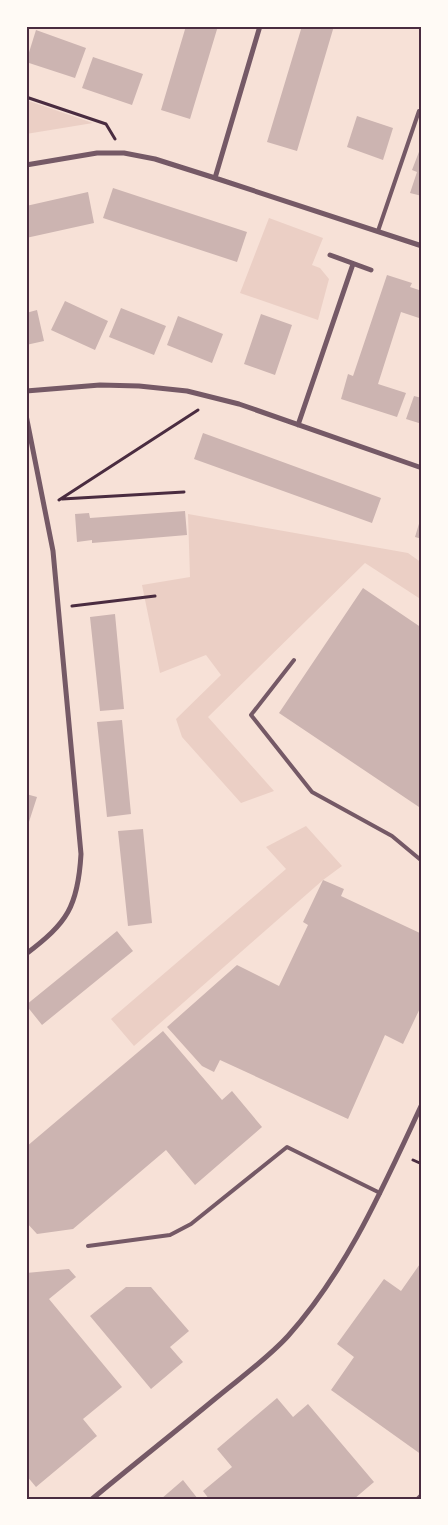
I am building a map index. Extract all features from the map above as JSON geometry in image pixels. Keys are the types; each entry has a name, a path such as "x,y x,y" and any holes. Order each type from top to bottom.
{"street":[{"path":"215,178 260,26"},
{"path":"26,164 97,153 124,153 154,159 422,246"},
{"path":"330,255 371,270"},
{"path":"298,425 353,264"},
{"path":"26,391 100,385 139,386 187,391 298,425 422,468"},
{"path":"26,415 53,551 80,854 80,875 76,896 67,915 52,934 26,954"},
{"path":"92,1499 287,1337 316,1302 346,1257 380,1193 422,1104"},
{"path":"418,1499 422,1495"}],"lane":[{"path":"378,231 419,111"},
{"path":"294,660 251,715 312,792 392,836 422,861"},
{"path":"88,1246 170,1235 191,1224 287,1147 380,1193"}],"path":[{"path":"26,97 106,124 124,153"},
{"path":"46,509 216,399"},
{"path":"61,499 184,492"},
{"path":"58,608 155,596"}],"shaded area":[{"path":"26,100 93,123 26,134"},
{"path":"269,218 323,238 312,265 320,268 329,279 318,320 240,293"},
{"path":"188,514 408,553 422,563 422,600 365,563 208,717 274,791 241,803 182,737 176,719 221,675 206,655 160,673 142,585 190,577"},
{"path":"306,826 342,866 323,880 134,1046 111,1019 286,869 266,847"}],"building":[{"path":"186,26 218,26 190,119 161,110"},
{"path":"302,26 334,26 297,151 267,142"},
{"path":"36,30 86,48 75,78 26,62"},
{"path":"93,57 143,74 132,105 82,88"},
{"path":"357,116 393,128 383,160 347,147"},
{"path":"422,144 422,196 410,193 417,172 412,170"},
{"path":"113,188 247,232 237,262 103,218"},
{"path":"88,192 94,223 26,238 26,206"},
{"path":"387,275 412,283 410,287 422,291 422,319 401,312 378,384 406,393 397,417 341,399 348,374 353,376"},
{"path":"65,301 108,321 95,350 51,330"},
{"path":"121,308 166,326 154,355 109,337"},
{"path":"37,310 44,341 26,345 26,313"},
{"path":"261,314 292,325 275,375 244,364"},
{"path":"178,316 223,334 212,363 167,345"},
{"path":"414,396 422,398 422,424 406,419"},
{"path":"203,433 381,498 372,523 194,459"},
{"path":"185,511 187,535 92,543 92,540 77,542 75,514 89,513 90,518"},
{"path":"422,517 422,539 415,537"},
{"path":"363,588 422,628 422,809 279,713"},
{"path":"115,614 124,709 100,711 90,617"},
{"path":"122,720 131,814 107,817 97,722"},
{"path":"26,794 37,797 27,828 26,828"},
{"path":"143,829 152,923 128,926 118,831"},
{"path":"323,880 344,889 341,896 422,934 422,1004 403,1044 385,1035 348,1119 220,1060 214,1072 202,1066 167,1027 237,965 279,986 308,925 303,922"},
{"path":"117,931 133,951 42,1025 26,1005"},
{"path":"163,1031 222,1100 232,1091 262,1127 195,1185 166,1150 73,1229 37,1234 26,1222 26,1147"},
{"path":"422,1261 422,1455 331,1390 354,1357 337,1344 384,1279 401,1291"},
{"path":"69,1269 76,1277 49,1299 122,1387 83,1419 97,1436 36,1487 26,1475 26,1273"},
{"path":"126,1287 151,1287 189,1331 170,1347 183,1362 151,1389 90,1316"},
{"path":"277,1398 293,1417 308,1404 374,1482 354,1499 209,1499 203,1491 232,1467 217,1449"},
{"path":"183,1480 198,1499 161,1499"}]}
